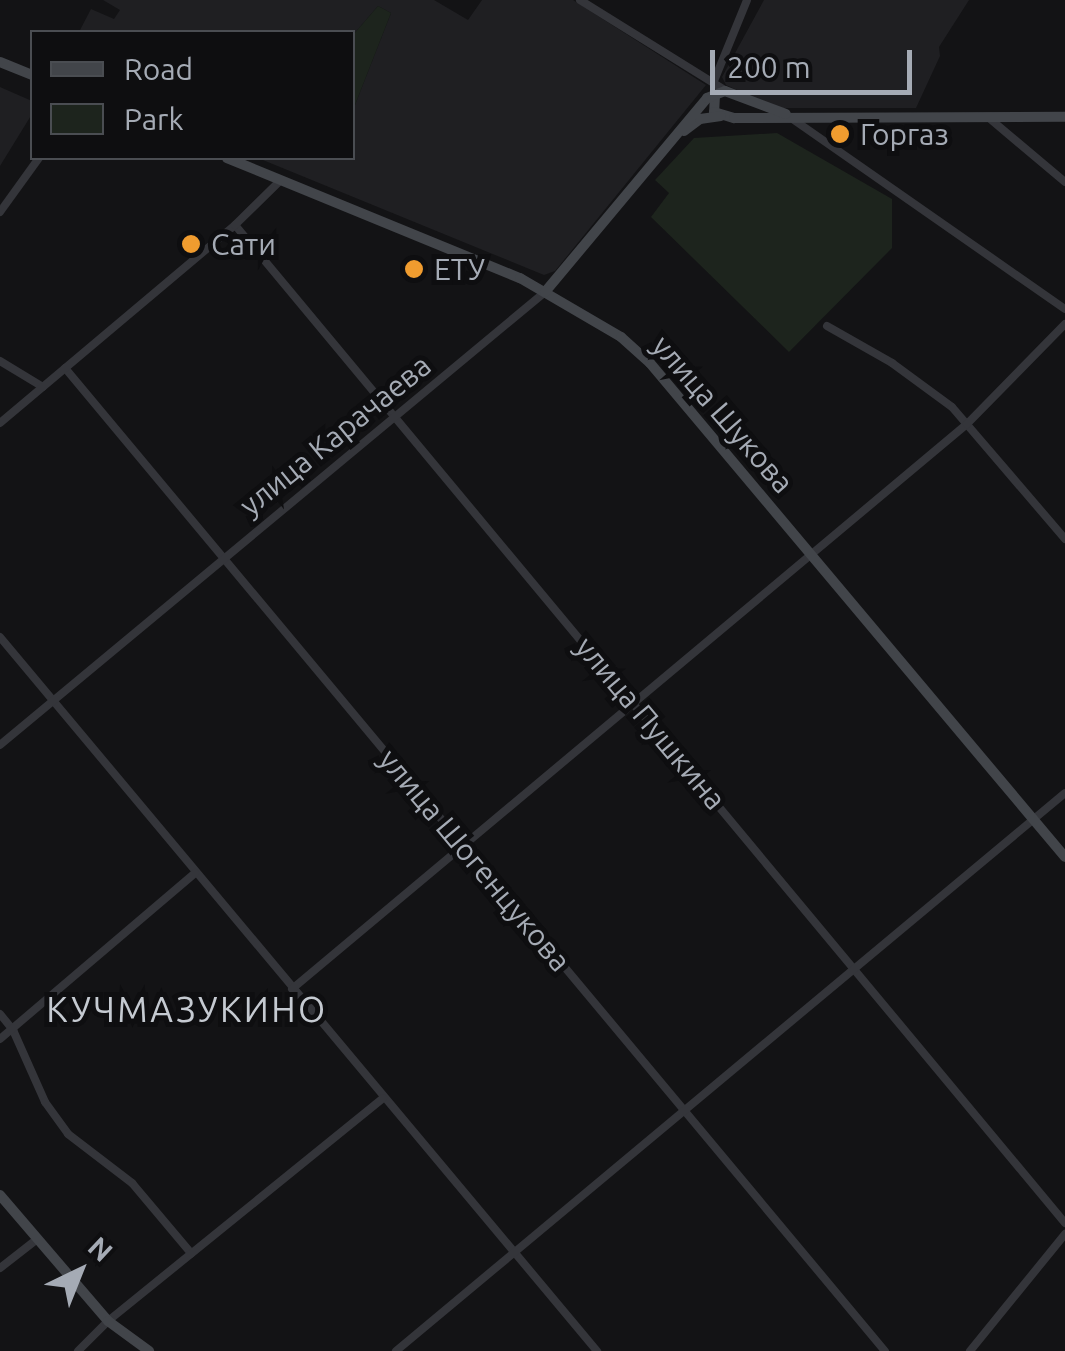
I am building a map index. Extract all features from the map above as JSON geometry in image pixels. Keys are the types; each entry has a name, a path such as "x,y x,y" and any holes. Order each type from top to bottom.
{"main road":[{"path":"0,62 30,75"},
{"path":"723,116 736,106 729,92"},
{"path":"723,116 712,108 714,95 729,92 786,114"},
{"name":"улица Карачаева","path":"546,292 702,103 714,95"},
{"path":"674,137 700,118 723,116 1065,118"},
{"name":"улица Шукова","path":"232,160 546,292 621,337 650,363 1065,857"},
{"path":"0,1195 108,1321 148,1351"}],"street":[{"path":"580,0 729,92"},
{"path":"714,95 714,80 748,0"},
{"path":"786,114 1065,309"},
{"path":"989,118 1065,182"},
{"path":"0,212 39,160"},
{"path":"0,423 235,225 281,180"},
{"name":"улица Пушкина","path":"235,225 1065,1223"},
{"name":"улица Карачаева","path":"0,745 546,292"},
{"path":"292,989 813,556 966,424 1065,324"},
{"path":"828,326 907,374 952,407 1065,539"},
{"path":"0,361 43,388"},
{"name":"улица Шогенцукова","path":"65,368 885,1351"},
{"path":"0,637 597,1351"},
{"path":"396,1351 854,965 1065,793"},
{"path":"0,1040 195,873"},
{"path":"0,1014 13,1030 45,1102 68,1134 132,1183 190,1253"},
{"path":"78,1351 108,1321 383,1098"},
{"path":"970,1351 1065,1234"},
{"path":"0,1268 36,1240"}],"shaded area":[{"path":"103,0 434,0 468,20 482,0 573,0 706,85 555,271 544,275 263,160 355,160 355,105 391,13 378,6 355,33 80,30 91,9 114,19 120,10"},
{"path":"764,0 969,0 939,47 940,56 916,108 777,108 726,85 722,77"},
{"path":"0,87 30,100 30,117 0,166"}],"green space":[{"path":"378,6 391,13 355,105 355,33"},
{"path":"777,133 892,199 892,248 789,352 651,217 669,193 655,180 694,138"}],"place":[{"name":"Горгаз","path":"840,134"},
{"name":"Сати","path":"191,244"},
{"name":"ЕТУ","path":"414,269"}],"district":[{"name":"КУЧМАЗУКИНО","path":"187,1009"}]}
